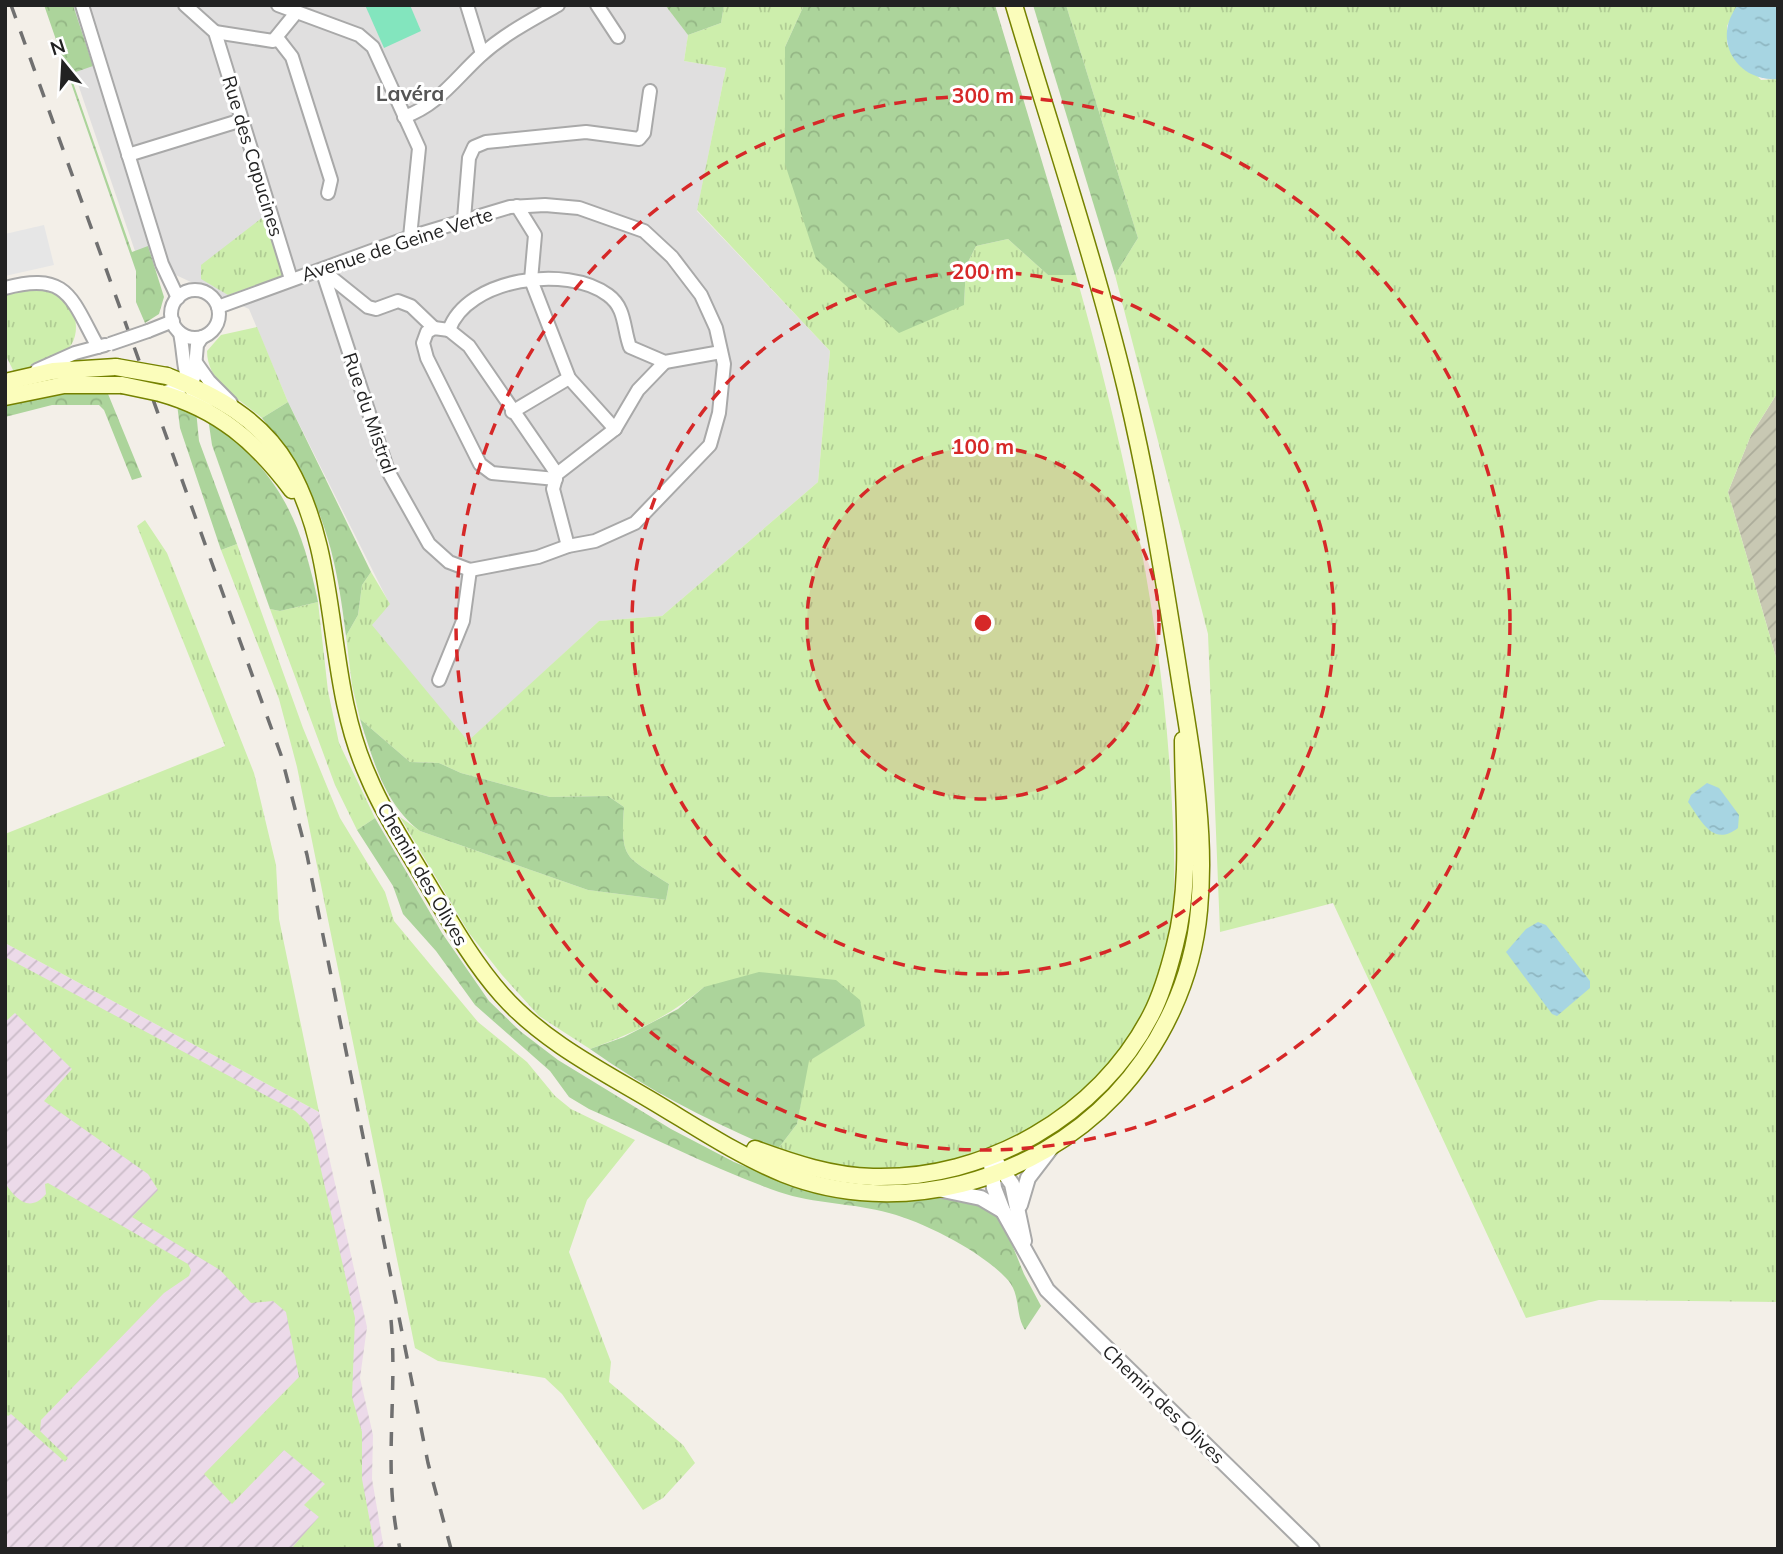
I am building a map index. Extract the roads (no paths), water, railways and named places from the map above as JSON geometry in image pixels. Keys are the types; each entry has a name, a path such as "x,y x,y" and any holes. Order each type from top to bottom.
{"main road":[{"path":"998,1174 1053,1146 1083,1125 1135,1072 1167,1022 1191,957 1199,915 1201,858 1198,787 1160,551 1124,382 1014,5"},
{"path":"5,382 64,370 116,367 168,389 209,411"},
{"path":"5,397 64,385 122,385 168,389 188,384"},
{"name":"Chemin des Olives","path":"188,384 206,391 247,418 284,459 308,511 323,560 342,694 356,747 385,812 450,923 485,975 526,1018 584,1061 700,1129 785,1174 852,1191 937,1189 998,1174"},
{"name":"Chemin des Olives","path":"209,411 254,443 308,511"},
{"path":"990,1157 1034,1136 1084,1100 1118,1064 1152,1015 1176,943 1182,907 1182,695"},
{"name":"Chemin des Olives","path":"700,1129 793,1163 870,1177 937,1172 990,1157"}],"street":[{"path":"82,5 167,279 178,298"},
{"path":"186,5 215,32 268,41 278,38 295,13"},
{"path":"278,5 367,40 373,47 419,148 410,237"},
{"path":"467,5 482,54"},
{"path":"404,117 426,109 482,54 528,21 558,5"},
{"path":"597,5 618,37"},
{"name":"Rue des Capucines","path":"215,32 291,279"},
{"path":"278,38 292,57 331,180 328,193"},
{"path":"464,219 469,158 474,147 485,142 586,132 639,139 644,132 650,91"},
{"path":"128,155 242,120"},
{"path":"517,206 535,234 531,280 569,378 615,429"},
{"name":"Avenue de Geine Verte","path":"218,307 410,237 464,219 517,206 579,208 644,231 672,257 701,295 716,328 724,364 719,413 710,445 635,523 595,541 568,546 538,557 470,570"},
{"path":"322,270 368,306 376,309 398,301 411,306 434,328 449,330 469,346 556,476"},
{"name":"Rue du Mistral","path":"322,270 388,471 429,544 449,562 470,570"},
{"path":"449,330 454,316 482,292 531,280 559,279 590,284 609,295 621,309 630,347 665,362 721,352"},
{"path":"5,288 35,281 53,284 70,299 104,345"},
{"path":"188,384 196,375 197,345 202,337 215,327 218,307 202,291 187,292 178,298 172,309 173,321 180,333 194,338 202,337"},
{"path":"75,353 84,334 84,321"},
{"path":"25,377 75,353 173,321"},
{"path":"434,328 427,332 423,343 427,358 480,464 492,472 556,476"},
{"name":"Chemin des Olives","path":"180,333 188,384 199,402 209,411"},
{"path":"568,546 552,489 556,476 615,429 638,390 665,362"},
{"name":"Chemin des Olives","path":"197,363 212,385 247,418"},
{"path":"512,412 569,378"},
{"path":"439,680 463,621 470,570"},
{"path":"1019,1210 1028,1178 1053,1146"},
{"name":"Chemin des Olives","path":"990,1157 998,1174 1003,1210 1040,1279 1056,1301 1312,1549"},
{"name":"Chemin des Olives","path":"998,1174 1012,1184 1027,1253"},
{"name":"Chemin des Olives","path":"937,1189 981,1198 1003,1210"}],"water":[{"path":"1738,5 1778,5 1778,79 1763,78 1750,73 1732,56 1727,31 1730,18"},
{"path":"1707,783 1719,788 1739,815 1738,828 1722,835 1709,830 1703,824 1688,802 1691,795"},
{"path":"1538,922 1546,925 1590,981 1590,988 1557,1016 1552,1014 1506,952 1526,929"}],"railway":[{"path":"11,5 281,755 307,855 428,1463 451,1549"},
{"path":"391,1320 392,1492 400,1549"}],"district":[{"name":"Lavéra","path":"410,94"}]}
